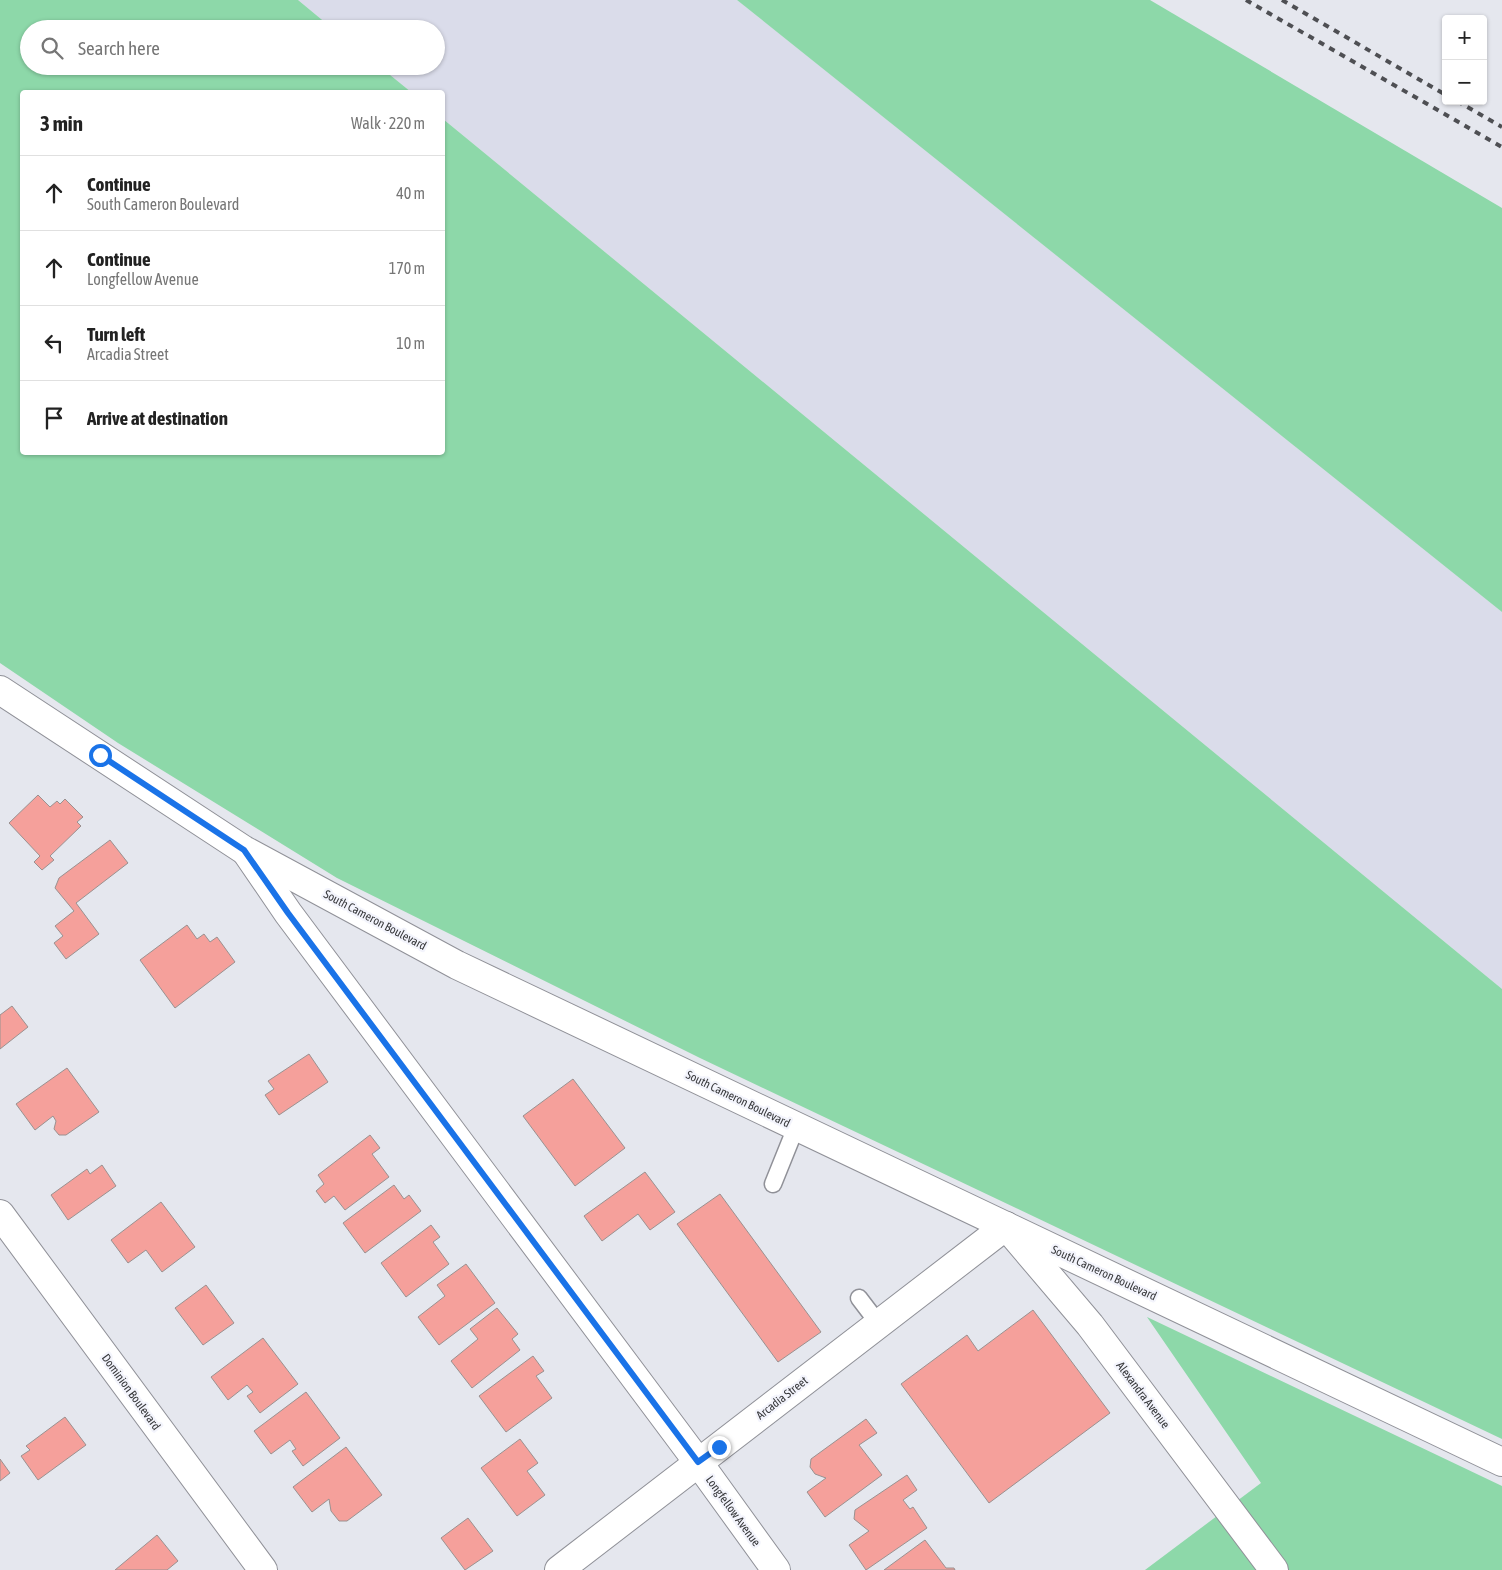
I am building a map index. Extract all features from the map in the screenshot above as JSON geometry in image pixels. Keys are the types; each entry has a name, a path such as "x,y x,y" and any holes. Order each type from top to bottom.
{"street":[{"name":"South Cameron Boulevard","path":"0,690 244,850 458,965 1502,1462"},
{"name":"Longfellow Avenue","path":"244,850 294,921 698,1462 776,1570"},
{"name":"Dominion Boulevard","path":"0,1214 263,1570"},
{"name":"Arcadia Street","path":"559,1570 1006,1226"},
{"name":"Alexandra Avenue","path":"1006,1226 1090,1325 1274,1570"}],"lane":[{"path":"772,1184 796,1127"},
{"path":"859,1298 878,1323"}],"shaded area":[{"path":"298,0 737,0 1502,612 1502,989 445,121 445,90 409,90 390,75 445,75 445,20 322,20"}],"green space":[{"path":"0,0 298,0 322,20 20,20 20,75 390,75 409,90 20,90 20,455 445,455 445,121 1502,989 1502,1439 700,1058 337,878 118,743 0,663"},
{"path":"737,0 1150,0 1502,208 1502,612"},
{"path":"1147,1317 1502,1486 1502,1570 1145,1570 1261,1483"}],"building":[{"path":"38,795 50,807 57,801 60,804 65,799 83,817 77,822 81,826 50,856 54,860 42,870 34,862 40,856 9,823"},
{"path":"110,840 128,863 76,903 99,934 66,959 54,943 63,936 55,926 74,911 55,888 59,878"},
{"path":"187,925 197,939 204,934 210,942 217,937 235,962 175,1008 140,960"},
{"path":"12,1006 28,1027 0,1049 0,1015"},
{"path":"309,1054 328,1082 279,1115 265,1095 274,1089 268,1081"},
{"path":"67,1068 99,1112 66,1135 59,1135 54,1129 56,1121 53,1116 35,1130 16,1104"},
{"path":"573,1079 625,1148 575,1186 523,1116"},
{"path":"370,1135 380,1148 372,1154 389,1177 345,1210 334,1196 325,1203 316,1191 324,1184 318,1175"},
{"path":"102,1165 116,1186 68,1220 51,1195 87,1169 90,1174"},
{"path":"645,1172 675,1212 650,1230 638,1214 602,1241 584,1216"},
{"path":"394,1185 404,1199 409,1195 421,1211 365,1253 343,1223"},
{"path":"720,1194 821,1332 778,1362 677,1224"},
{"path":"161,1202 195,1247 162,1272 146,1250 128,1263 111,1240"},
{"path":"431,1225 440,1237 433,1242 449,1264 406,1297 381,1263"},
{"path":"466,1264 495,1303 439,1345 418,1317 445,1296 437,1285"},
{"path":"206,1285 234,1323 203,1345 175,1308"},
{"path":"497,1308 518,1334 512,1339 520,1350 472,1388 451,1361 478,1339 470,1329"},
{"path":"1033,1310 1110,1413 989,1503 901,1384 967,1335 978,1351"},
{"path":"263,1338 298,1384 260,1413 247,1396 253,1392 247,1385 228,1400 211,1377"},
{"path":"533,1356 544,1371 536,1376 552,1398 506,1432 479,1396"},
{"path":"306,1392 340,1438 303,1466 292,1451 296,1449 290,1440 271,1454 254,1431"},
{"path":"65,1417 86,1445 38,1480 21,1456 30,1450 26,1446"},
{"path":"866,1419 877,1433 859,1445 882,1475 825,1517 807,1492 826,1478 815,1474 810,1467 811,1459"},
{"path":"520,1439 538,1463 527,1471 545,1495 517,1516 481,1468"},
{"path":"346,1447 382,1495 347,1521 339,1521 331,1511 329,1499 312,1512 293,1487"},
{"path":"0,1459 10,1473 0,1481"},
{"path":"907,1475 917,1490 903,1500 910,1509 913,1507 927,1528 866,1570 849,1545 869,1531 854,1519 855,1510"},
{"path":"468,1518 493,1551 465,1570 441,1538"},
{"path":"157,1535 178,1561 167,1570 115,1570"},
{"path":"925,1540 946,1568 954,1568 955,1570 884,1570"}],"railway":[{"path":"1246,0 1502,147"},
{"path":"1282,0 1442,93"},
{"path":"1464,105 1502,127"}],"route":[{"path":"100,755 244,850 288,913 698,1462 719,1447"}]}
